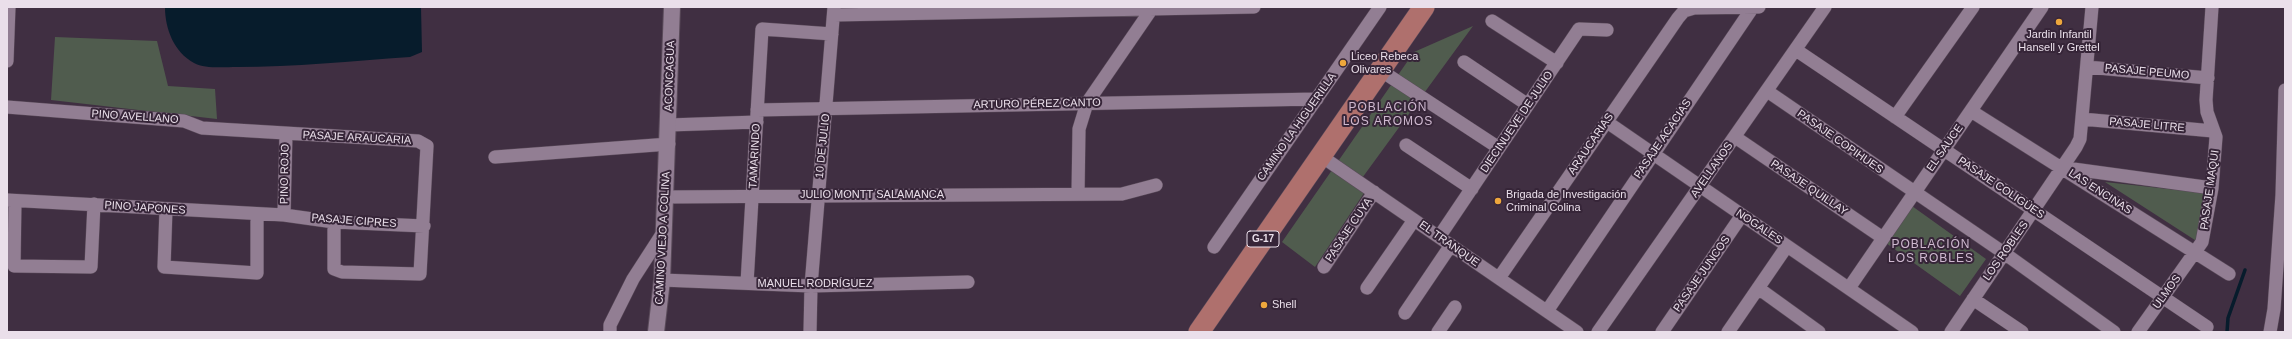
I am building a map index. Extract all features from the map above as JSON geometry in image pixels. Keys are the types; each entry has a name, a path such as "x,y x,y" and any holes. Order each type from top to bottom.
{"main road":[{"name":"G-17","path":"1199,332 1424,7"}],"street":[{"path":"7,61 9,7"},
{"name":"ACONCAGUA","path":"668,144 672,7"},
{"path":"1078,194 1079,129 1087,104 1152,7"},
{"path":"834,11 1254,7"},
{"name":"CAMINO LA HIGUERILLA","path":"1214,247 1380,7"},
{"path":"1753,7 1759,7"},
{"name":"ARAUCARIAS","path":"1499,278 1684,11 1694,8 1753,7"},
{"name":"PASAJE ACACIAS","path":"1547,311 1753,7"},
{"name":"AVELLANOS","path":"1598,332 1826,7"},
{"path":"1895,117 1973,7"},
{"name":"EL SAUCE","path":"1849,288 2042,7"},
{"name":"LOS ROBLES","path":"1951,332 2078,143 2082,119 2092,7"},
{"name":"PASAJE MAQUI","path":"2196,253 2202,242 2212,188 2216,137 2207,112 2212,7"},
{"name":"10 DE JULIO","path":"810,332 811,286 834,11"},
{"path":"1492,21 1557,63"},
{"name":"TAMARINDO","path":"747,283 762,29 832,34"},
{"name":"DIECINUEVE DE JULIO","path":"1439,237 1580,29 1607,30"},
{"name":"PASAJE COLIGÜES","path":"1796,50 2207,327"},
{"path":"1464,62 1528,105"},
{"name":"PASAJE PEUMO","path":"2087,67 2208,78"},
{"path":"1380,70 1499,148"},
{"path":"2270,332 2274,309 2282,195 2285,90"},
{"name":"PASAJE COPIHUES","path":"1767,91 2004,253"},
{"name":"ARTURO PÉREZ CANTO","path":"668,125 827,107 1087,104 1317,99"},
{"name":"PINO AVELLANO","path":"7,107 184,121 202,128 286,134"},
{"name":"LAS ENCINAS","path":"1971,110 2229,274"},
{"name":"PASAJE LITRE","path":"2082,119 2213,131"},
{"name":"NOGALES","path":"1607,122 1912,332"},
{"name":"PASAJE ARAUCARIA","path":"286,134 418,141 427,146 424,226"},
{"name":"PINO ROJO","path":"284,214 286,134"},
{"name":"PASAJE QUILLAY","path":"1735,137 1883,238"},
{"path":"495,157 668,144"},
{"name":"CAMINO VIEJO A COLINA","path":"656,332 662,280 668,144"},
{"path":"1406,146 1472,189"},
{"name":"EL TRANQUE","path":"1321,156 1577,332"},
{"path":"2062,168 2212,188"},
{"name":"JULIO MONTT SALAMANCA","path":"666,197 1122,194 1156,185"},
{"name":"PASAJE CUYA","path":"1324,267 1374,192"},
{"path":"11,200 14,266 91,267 94,204"},
{"name":"PINO JAPONES","path":"11,200 257,214 284,214"},
{"path":"166,209 164,267 210,272 257,273 257,214"},
{"name":"PASAJE CIPRES","path":"284,214 334,222 424,226"},
{"name":"PASAJE JUNCOS","path":"1662,332 1742,215"},
{"path":"1367,288 1414,220"},
{"path":"334,222 334,269 342,272 420,274 424,226"},
{"path":"610,332 610,325 633,279 664,231"},
{"path":"1405,313 1451,246"},
{"path":"1728,332 1788,246"},
{"path":"2004,253 2114,332"},
{"name":"ULMOS","path":"2138,332 2196,253"},
{"name":"MANUEL RODRÍGUEZ","path":"662,280 811,286 968,282"},
{"path":"1758,288 1819,332"},
{"path":"1973,299 2022,332"},
{"path":"1438,332 1455,307"}],"green space":[{"path":"1473,26 1357,185 1364,193 1315,267 1282,242 1414,52"},
{"path":"55,37 157,41 168,86 215,89 217,119 51,100"},
{"path":"2105,182 2205,193 2198,242"},
{"path":"1912,206 1986,259 1960,296 1886,243"}],"water":[{"path":"165,7 421,7 422,52 410,57 323,64 258,67 209,67 194,63 181,53 169,31 165,15"}],"waterway":[{"path":"2227,332 2228,318 2245,270"}],"place":[{"name":"Jardin Infantil Hansell y Grettel","path":"2059,22"},
{"name":"Liceo Rebeca Olivares","path":"1343,63"},
{"name":"Brigada de Investigación Criminal Colina","path":"1498,201"},
{"name":"Shell","path":"1264,305"}],"district":[{"name":"POBLACIÓN LOS AROMOS","path":"1388,115"},
{"name":"POBLACIÓN LOS ROBLES","path":"1931,252"}]}
